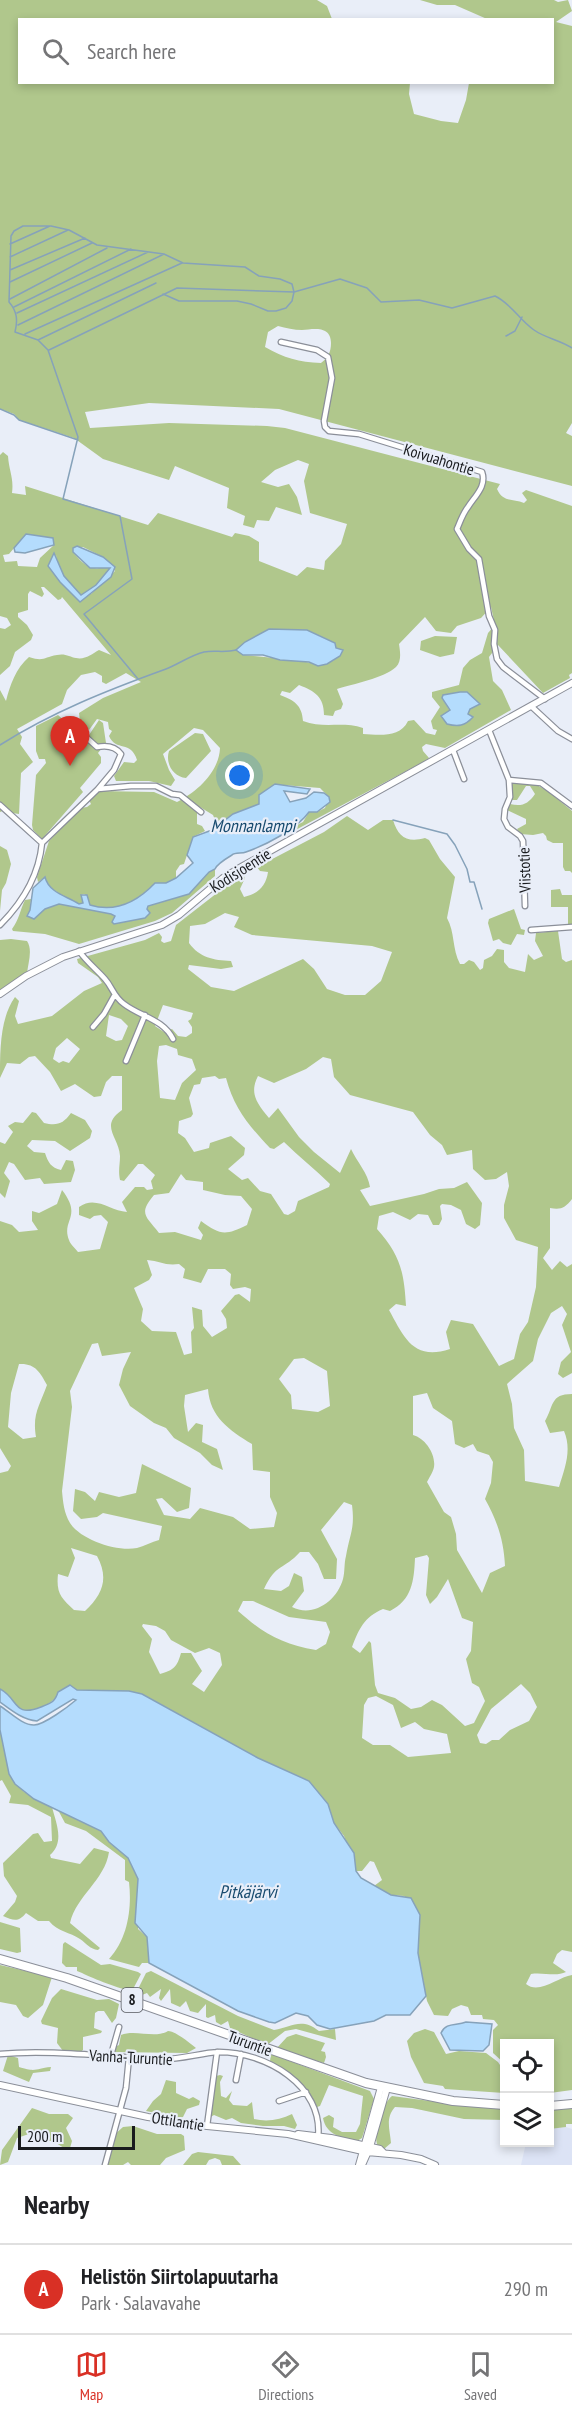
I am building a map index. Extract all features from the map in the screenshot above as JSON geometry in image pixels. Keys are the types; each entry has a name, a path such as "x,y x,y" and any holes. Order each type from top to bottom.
{"highway":[{"name":"Turuntie","path":"0,1959 67,1978 341,2075 384,2088 453,2101 500,2105"},
{"path":"554,2106 572,2104"}],"street":[{"name":"Koivuahontie","path":"281,342 317,350 328,357 332,378 324,421 329,431 359,434 482,472 484,479 482,486 466,508 457,529 469,549 479,559 489,616 495,630 494,644 497,659 503,667 545,699"},
{"name":"Kodisjoentie","path":"0,994 48,964 79,951 162,925 179,915 233,872 572,683"},
{"path":"531,706 559,732 572,739"},
{"path":"0,926 21,901 40,859 42,843 98,789 121,759 121,754 117,749 97,747 77,729 72,728 60,734"},
{"path":"489,730 509,780 542,783 572,806"},
{"path":"453,750 464,779"},
{"name":"Viistotie","path":"509,780 510,797 504,810 504,819 508,827 523,841 525,906"},
{"path":"98,789 156,786 172,794 180,795 201,812"},
{"path":"0,805 42,843"},
{"path":"531,930 572,927"},
{"path":"79,951 108,983 114,996 125,1005 166,1027 173,1039"},
{"path":"93,1027 114,996"},
{"path":"126,1061 145,1015"},
{"path":"111,2055 119,2027"},
{"path":"207,2126 217,2052"},
{"name":"Vanha-Turuntie","path":"0,2054 111,2055 180,2059 217,2052 241,2054 278,2068 306,2092 313,2103 318,2120 318,2138"},
{"path":"236,2080 241,2054"},
{"path":"105,2165 128,2078 129,2057"},
{"name":"Ottilantie","path":"0,2085 120,2111 207,2126 318,2138 421,2159 435,2165"},
{"path":"361,2165 384,2088"},
{"path":"279,2101 306,2092"}],"shaded area":[{"path":"566,2127 572,2129 572,2165 521,2165 525,2147 554,2147 554,2128"}],"green space":[{"path":"0,0 317,0 327,6 332,18 18,18 18,84 410,84 409,94 414,114 458,123 469,84 554,84 554,18 485,18 455,5 437,5 420,0 554,0 558,2 568,0 572,11 556,22 572,26 572,423 566,433 572,436 572,486 279,409 149,403 85,412 90,428 169,423 285,428 500,484 497,489 502,496 520,502 524,503 527,500 522,493 526,490 572,506 572,673 569,675 570,678 543,693 498,645 489,657 493,681 502,690 511,710 445,748 426,744 422,747 429,758 425,761 288,834 287,830 303,822 309,812 317,812 325,808 329,797 320,788 283,785 260,804 233,814 217,825 213,815 200,807 197,810 197,824 205,831 193,837 184,864 180,865 176,871 176,878 166,883 155,883 140,896 117,907 90,905 84,894 81,895 83,904 79,904 51,887 45,877 38,882 37,877 49,841 81,808 91,804 89,800 99,791 154,792 177,802 192,793 206,780 216,765 220,748 203,730 194,728 163,754 175,780 171,786 149,781 116,781 114,776 124,762 134,763 137,760 134,754 131,750 112,741 109,736 112,731 109,729 108,722 97,719 89,730 80,722 79,713 103,698 141,682 126,673 106,684 102,682 102,676 95,672 81,675 67,690 62,704 17,729 22,737 20,744 33,762 21,773 19,814 7,809 0,812 0,690 6,701 14,677 29,657 41,659 62,654 82,658 99,650 111,655 62,597 58,600 44,587 41,587 44,594 42,597 30,591 28,610 18,613 18,617 33,635 31,640 15,652 10,666 0,675 0,628 5,629 11,625 7,618 0,616 0,455 3,452 8,456 12,493 26,495 25,486 148,525 158,513 232,537 235,533 249,536 259,542 259,561 297,576 307,567 324,570 325,561 341,544 347,524 310,513 304,481 309,464 298,460 275,470 261,482 278,487 289,484 297,497 302,515 276,507 269,521 257,520 254,528 243,525 245,516 227,508 229,488 175,466 169,480 103,459 74,438 19,420 14,414 0,409","holes":["278,326 299,330 321,329 330,337 329,354 321,363 292,359 265,347 268,332","26,534 53,539 54,545 40,558 37,567 18,566 17,561 5,562 3,555 9,554","83,547 103,557 115,571 91,594 82,594 94,587 110,568 88,566 73,552 73,548","56,555 61,572 81,595 73,595 48,566","491,607 495,625 488,633 482,653 470,660 463,668 459,685 432,692 432,697 440,707 431,721 433,729 437,730 435,735 426,733 414,720 408,721 394,733 382,735 363,734 363,728 356,726 310,723 303,721 301,711 296,704 280,695 282,691 290,693 299,685 318,696 324,709 324,715 333,716 343,704 337,689 376,677 396,667 400,659 399,644 425,617 436,631 451,633 457,626 481,618","296,630 307,630 335,643 336,648 343,650 333,660 319,665 243,655 245,642","467,692 470,708 468,714 473,717 462,725 448,724 446,719 450,711 442,698 443,695"]},
{"path":"435,636 457,637 454,654 440,657 420,650 421,641"},
{"path":"58,715 68,724 74,723 89,735 99,720 103,723 106,743 98,753 101,763 80,788 83,792 42,839 33,830 32,825 36,775 46,763 45,759 39,759 36,751 36,726"},
{"path":"195,733 203,734 211,751 186,778 181,777 169,765 169,751"},
{"path":"532,782 549,792 572,811 572,873 565,871 563,867 563,843 553,843 547,840 543,833 520,834 517,829 526,824 526,819 507,810 510,804 524,804 535,794 530,786 526,786 517,800 511,800 511,783"},
{"path":"347,816 368,830 383,820 393,820 404,837 413,840 425,838 429,840 440,859 455,877 447,918 460,964 469,960 474,962 480,970 483,968 484,960 492,956 497,949 504,950 504,962 509,968 525,972 528,954 534,960 543,956 535,941 536,933 558,931 562,959 566,962 572,960 572,1199 562,1208 550,1208 550,1248 543,1258 552,1270 560,1261 567,1267 572,1264 572,1373 563,1378 558,1374 561,1362 571,1352 562,1325 567,1314 562,1306 551,1313 538,1339 533,1361 507,1384 514,1428 524,1450 525,1481 559,1487 567,1459 566,1438 564,1431 550,1433 545,1421 556,1399 572,1394 572,1952 562,1950 557,1954 553,1963 566,1972 531,1974 526,1984 531,1987 543,1987 572,1975 572,2090 554,2092 554,2039 500,2039 500,2059 493,2053 493,2030 498,2025 494,2020 483,2019 482,2015 471,2015 468,2007 461,2005 452,2009 448,2016 434,2015 427,2001 418,1953 420,1915 404,1896 391,1895 374,1886 382,1880 374,1862 370,1861 362,1871 356,1871 344,1836 334,1823 328,1804 309,1781 258,1758 142,1694 77,1690 69,1685 45,1706 30,1711 17,1706 0,1689 0,1473 8,1471 11,1466 0,1448 0,1221 12,1225 19,1232 38,1230 32,1221 32,1211 39,1213 57,1204 62,1190 71,1206 67,1228 70,1243 78,1252 100,1249 108,1222 101,1215 90,1219 79,1215 79,1207 97,1203 127,1212 122,1202 135,1187 153,1189 151,1181 155,1175 143,1164 138,1164 124,1181 120,1180 119,1149 111,1127 115,1116 122,1110 122,1076 112,1076 106,1082 101,1096 94,1097 75,1084 61,1091 50,1072 35,1056 29,1057 20,1064 7,1063 0,1078 1,1046 6,1015 15,997 19,1001 15,1016 18,1024 52,1016 84,991 102,983 98,977 78,963 77,959 145,940 159,933 164,943 171,941 176,925 243,874 245,878 240,889 244,897 260,889 268,872 260,871 257,867 324,832","holes":["225,913 239,917 234,927 252,935 372,946 392,952 381,981 365,995 345,995 327,989 314,969 303,959 234,991 211,987 188,969 189,965 221,969 233,967 231,961 207,957 193,948 189,943 190,926 205,924","163,1005 193,1013 188,1021 192,1027 192,1033 186,1037 178,1036 172,1029 164,1032 155,1026","109,1015 121,1019 128,1026 122,1040 116,1041 106,1036","67,1038 80,1049 69,1063 63,1061 59,1063 53,1059 56,1048","166,1045 177,1049 178,1055 192,1059 196,1070 182,1083 175,1100 160,1098 157,1061 159,1046","323,1057 331,1059 334,1077 350,1095 413,1112 430,1135 442,1145 447,1155 472,1150 473,1169 485,1180 496,1179 507,1172 509,1186 504,1205 504,1218 516,1240 538,1247 536,1287 528,1322 520,1334 514,1359 499,1366 473,1324 451,1320 446,1332 450,1349 437,1352 418,1349 405,1337 389,1310 396,1304 406,1306 405,1294 402,1273 396,1256 377,1229 379,1216 393,1212 410,1220 418,1214 428,1215 433,1225 439,1225 442,1219 440,1206 442,1204 451,1205 461,1210 466,1224 475,1229 480,1225 482,1203 467,1182 454,1188 439,1189 370,1206 360,1190 370,1187 369,1182 351,1149 340,1173 299,1137 278,1108 269,1118 261,1108 254,1093 258,1076 274,1083 306,1069","215,1076 219,1079 226,1078 243,1116 270,1148 274,1149 284,1142 330,1184 329,1187 298,1201 295,1211 288,1215 284,1214 271,1194 260,1191 248,1178 242,1180 228,1169 244,1155 245,1148 231,1136 210,1143 209,1148 194,1152 185,1138 178,1133 179,1121 193,1114 189,1098 194,1085 200,1084 202,1078","181,1174 186,1180 203,1182 203,1190 241,1196 252,1209 247,1225 233,1231 218,1231 201,1221 198,1228 203,1235 201,1240 175,1232 159,1233 147,1219 145,1211 154,1195 169,1193","147,1260 179,1264 185,1269 183,1278 201,1283 208,1269 225,1269 231,1274 230,1285 233,1289 245,1287 251,1289 250,1302 239,1294 235,1295 221,1311 226,1319 227,1328 212,1337 203,1326 202,1310 192,1307 194,1328 191,1332 192,1353 184,1355 176,1332 152,1331 141,1321 143,1309 134,1288 149,1280 152,1275","98,1343 102,1356 131,1352 119,1385 130,1406 154,1423 166,1428 174,1438 200,1453 212,1465 223,1470 217,1449 202,1442 203,1425 196,1423 188,1432 184,1406 185,1395 208,1389 212,1407 222,1422 252,1444 253,1470 270,1472 270,1497 277,1513 274,1527 250,1529 233,1517 200,1508 190,1519 164,1515 156,1499 162,1498 177,1512 189,1508 191,1488 142,1464 136,1493 119,1497 99,1492 95,1501 85,1492 75,1489 73,1511 81,1519 97,1517 103,1513 162,1526 159,1540 129,1549 110,1546 82,1535 68,1519 62,1491 72,1407 70,1391 92,1344","304,1358 327,1371 330,1406 318,1412 292,1409 291,1395 279,1379 294,1359","19,1364 29,1365 36,1369 47,1385 36,1416 36,1437 23,1439 8,1427 11,1393","427,1393 433,1408 452,1421 455,1444 464,1448 473,1444 477,1451 489,1455 493,1462 491,1483 485,1499 499,1531 505,1566 490,1573 482,1593 457,1550 456,1534 451,1517 444,1512 427,1482 433,1469 433,1457 425,1443 413,1435 413,1396","344,1502 352,1505 352,1526 343,1579 330,1600 316,1609 300,1610 292,1607 304,1591 302,1577 294,1573 289,1586 281,1591 264,1589 272,1575 300,1552 309,1552 318,1564 324,1579 336,1579 337,1559 321,1530","71,1548 97,1556 103,1571 102,1585 100,1592 85,1611 74,1610 60,1595 58,1574 68,1577 75,1558","427,1555 429,1558 426,1595 430,1604 448,1579 462,1618 473,1622 471,1651 466,1659 472,1683 479,1687 485,1701 474,1723 465,1726 442,1705 432,1700 421,1707 411,1709 395,1698 378,1693 375,1685 371,1643 369,1641 360,1653 352,1647 360,1629 371,1616 383,1609 390,1611 403,1601 410,1589 415,1558","243,1601 253,1601 289,1617 326,1622 330,1632 326,1644 316,1650 293,1645 256,1626 238,1611","143,1624 156,1626 165,1631 171,1640 195,1653 209,1648 220,1653 222,1665 204,1692 192,1684 202,1671 191,1653 181,1653 174,1667 160,1674 149,1652 152,1639 142,1626","521,1684 530,1693 537,1707 529,1721 510,1730 499,1740 492,1740 486,1744 480,1743 477,1735 491,1709","376,1696 393,1705 401,1728 415,1722 424,1729 447,1734 451,1753 408,1757 390,1745 373,1745 362,1738 364,1705 368,1698"]},
{"path":"0,846 7,850 11,864 2,890 0,911"},
{"path":"215,869 215,876 172,913 155,921 79,944 45,934 13,931 12,929 25,900 31,899 30,910 45,909 59,904 111,914 115,916 112,922 114,924 145,918 148,906 189,894 209,872"},
{"path":"560,889 562,895 572,895 572,924 568,924 568,907 551,907 551,890"},
{"path":"514,909 521,929 525,930 524,935 517,934 511,945 499,939 493,941 489,919"},
{"path":"0,940 27,941 29,945 27,974 0,991"},
{"path":"32,1112 36,1113 44,1123 53,1124 62,1122 71,1113 85,1120 92,1131 90,1138 70,1151 55,1141 32,1140 27,1146 34,1152 45,1153 55,1168 61,1170 66,1160 73,1161 75,1170 71,1182 44,1184 40,1178 25,1180 14,1164 9,1162 4,1173 10,1181 5,1198 0,1193 0,1142 5,1144 13,1132 8,1126 15,1122 23,1123"},
{"path":"0,1730 9,1768 16,1783 27,1794 52,1807 58,1838 55,1850 50,1855 51,1858 80,1864 94,1848 109,1852 102,1871 78,1904 70,1923 100,1948 98,1950 49,1921 38,1921 26,1913 15,1920 3,1916 15,1902 17,1896 4,1876 3,1863 33,1834 38,1833 44,1842 52,1841 51,1817 28,1805 9,1803 11,1796 2,1780 0,1781"},
{"path":"58,1810 101,1831 109,1842 128,1858 138,1879 138,1929 147,1937 149,1963 142,1963 139,1967 109,1959 121,1942 129,1912 130,1892 129,1882 125,1880 125,1860 86,1831 65,1823"},
{"path":"0,1922 20,1928 21,1952 0,1949"},
{"path":"65,1942 101,1965 110,1964 141,1974 132,1991 77,1971 77,1967 66,1967 62,1963"},
{"path":"0,1965 52,1977 43,2005 28,2018 23,2016 16,2005 0,2002"},
{"path":"151,1971 238,2016 274,2030 296,2024 307,2025 319,2031 335,2029 336,2040 296,2029 285,2031 267,2045 230,2028 228,2021 221,2025 216,2022 215,2015 206,2017 206,2004 198,2013 190,2011 186,2001 180,2007 171,2003 170,1989 161,2001 159,1998 161,1989 150,1997 147,1993 142,1995 138,1989 146,1973"},
{"path":"61,1989 97,2000 109,1999 119,2004 116,2018 112,2023 104,2011 95,2013 94,2028 102,2031 83,2037 83,2050 79,2053 63,2051 57,2043 58,2028 42,2024 41,2021 52,1998"},
{"path":"425,2029 434,2032 446,2054 459,2051 486,2053 500,2065 500,2093 445,2089 443,2086 424,2083 411,2057 407,2041 414,2033"},
{"path":"168,2031 196,2048 187,2053 111,2052 119,2045 121,2035 127,2033 157,2034"},
{"path":"296,2034 325,2043 321,2051 325,2052 324,2063 276,2049 287,2037"},
{"path":"271,2054 370,2091 374,2099 362,2138 357,2141 336,2135 327,2128 323,2118 329,2115 334,2118 333,2127 342,2132 356,2132 360,2124 363,2096 329,2085 320,2106 317,2107 304,2087 270,2061"},
{"path":"8,2055 18,2058 19,2067 33,2070 51,2067 50,2071 33,2073 29,2082 3,2071"},
{"path":"216,2076 223,2076 220,2082 221,2096 226,2098 232,2091 229,2100 233,2105 247,2106 252,2102 254,2119 259,2120 273,2120 292,2114 297,2125 295,2129 241,2123 232,2118 226,2120 214,2115 209,2118"},
{"path":"166,2080 176,2082 176,2093 189,2099 193,2097 200,2101 199,2105 187,2109 183,2117 179,2118 146,2111 161,2094"},
{"path":"392,2096 500,2109 500,2120 464,2119 412,2108 395,2107 389,2120 391,2143 384,2149 378,2147 376,2135 379,2120"},
{"path":"572,2106 572,2124 554,2128 554,2108"},
{"path":"32,2108 49,2114 68,2114 73,2118 66,2128 72,2141 70,2148 64,2148 53,2141 40,2141 29,2134 17,2138 8,2162 0,2165 2,2150"},
{"path":"133,2126 157,2134 181,2134 184,2136 185,2150 166,2158 160,2165 131,2165 128,2162 123,2165 106,2165 114,2135 123,2127"},
{"path":"198,2152 233,2156 241,2165 222,2165 220,2160 215,2158 209,2160 206,2165 183,2165 192,2154"}],"water":[{"path":"26,534 53,538 54,545 25,553 15,552 14,548"},
{"path":"77,546 103,557 115,567 111,577 80,602 48,566 54,553 64,576 81,595 96,585 110,568 90,568 73,552 73,548"},
{"path":"269,629 307,630 335,643 336,648 343,650 340,656 327,664 318,666 309,662 280,660 263,655 243,655 236,650 245,642"},
{"path":"467,692 480,704 470,709 468,714 473,717 464,724 447,724 441,716 450,710 442,698 443,695"},
{"name":"Monnanlampi","path":"275,784 310,789 307,794 284,791 290,802 306,798 314,792 324,793 329,797 330,802 317,812 309,812 297,824 272,841 244,853 233,854 209,872 189,894 148,906 150,913 145,918 114,924 112,922 115,916 111,914 59,904 45,909 34,919 27,916 33,888 45,877 50,887 79,904 83,903 81,895 87,895 90,905 109,908 126,904 141,896 155,883 166,883 176,878 193,863 187,855 193,837 212,830 233,814 259,804 259,795"},
{"name":"Pitkäjärvi","path":"70,1685 77,1690 129,1691 142,1694 258,1758 309,1781 328,1804 334,1823 354,1853 356,1871 361,1878 391,1895 411,1898 420,1915 418,1953 426,1996 410,2015 386,2015 374,2021 330,2029 317,2025 308,2016 296,2013 275,2023 269,2022 238,2011 149,1963 147,1937 135,1923 138,1879 128,1858 109,1842 101,1831 34,1799 15,1784 9,1774 0,1730 0,1706 21,1721 34,1725 50,1719 76,1700 73,1699 37,1721 22,1717 0,1702 0,1689 21,1709 32,1710 50,1703 58,1692"},
{"path":"466,2022 492,2024 489,2045 483,2051 450,2050 441,2033 448,2026"}],"waterway":[{"path":"138,679 84,614 132,579 120,516 63,499 78,437 48,350 38,340 15,332 16,316 9,302 11,236 14,231 23,226 51,226 69,230 97,245 164,254 183,263 245,267 259,276 280,279 292,284 294,292 292,301 286,308 276,311 268,311 237,301 179,301 163,294"},
{"path":"10,244 50,226"},
{"path":"10,257 68,230"},
{"path":"10,270 85,238"},
{"path":"10,282 92,243"},
{"path":"10,299 107,248"},
{"path":"14,307 131,249"},
{"path":"17,313 148,252"},
{"path":"18,325 164,254"},
{"path":"25,334 182,263"},
{"path":"49,350 177,288 294,292 340,279 367,288 381,302 419,300 452,308 495,296 506,303 534,330 572,348"},
{"path":"38,340 156,283"},
{"path":"506,336 515,331 522,317"},
{"path":"0,409 14,415 19,420 78,440"},
{"path":"0,745 60,712 166,669 194,655 208,651 236,650"},
{"path":"393,820 447,834 467,869 470,882 474,882 482,909"}],"place":[{"name":"Helistön Siirtolapuutarha","path":"70,766"}]}
